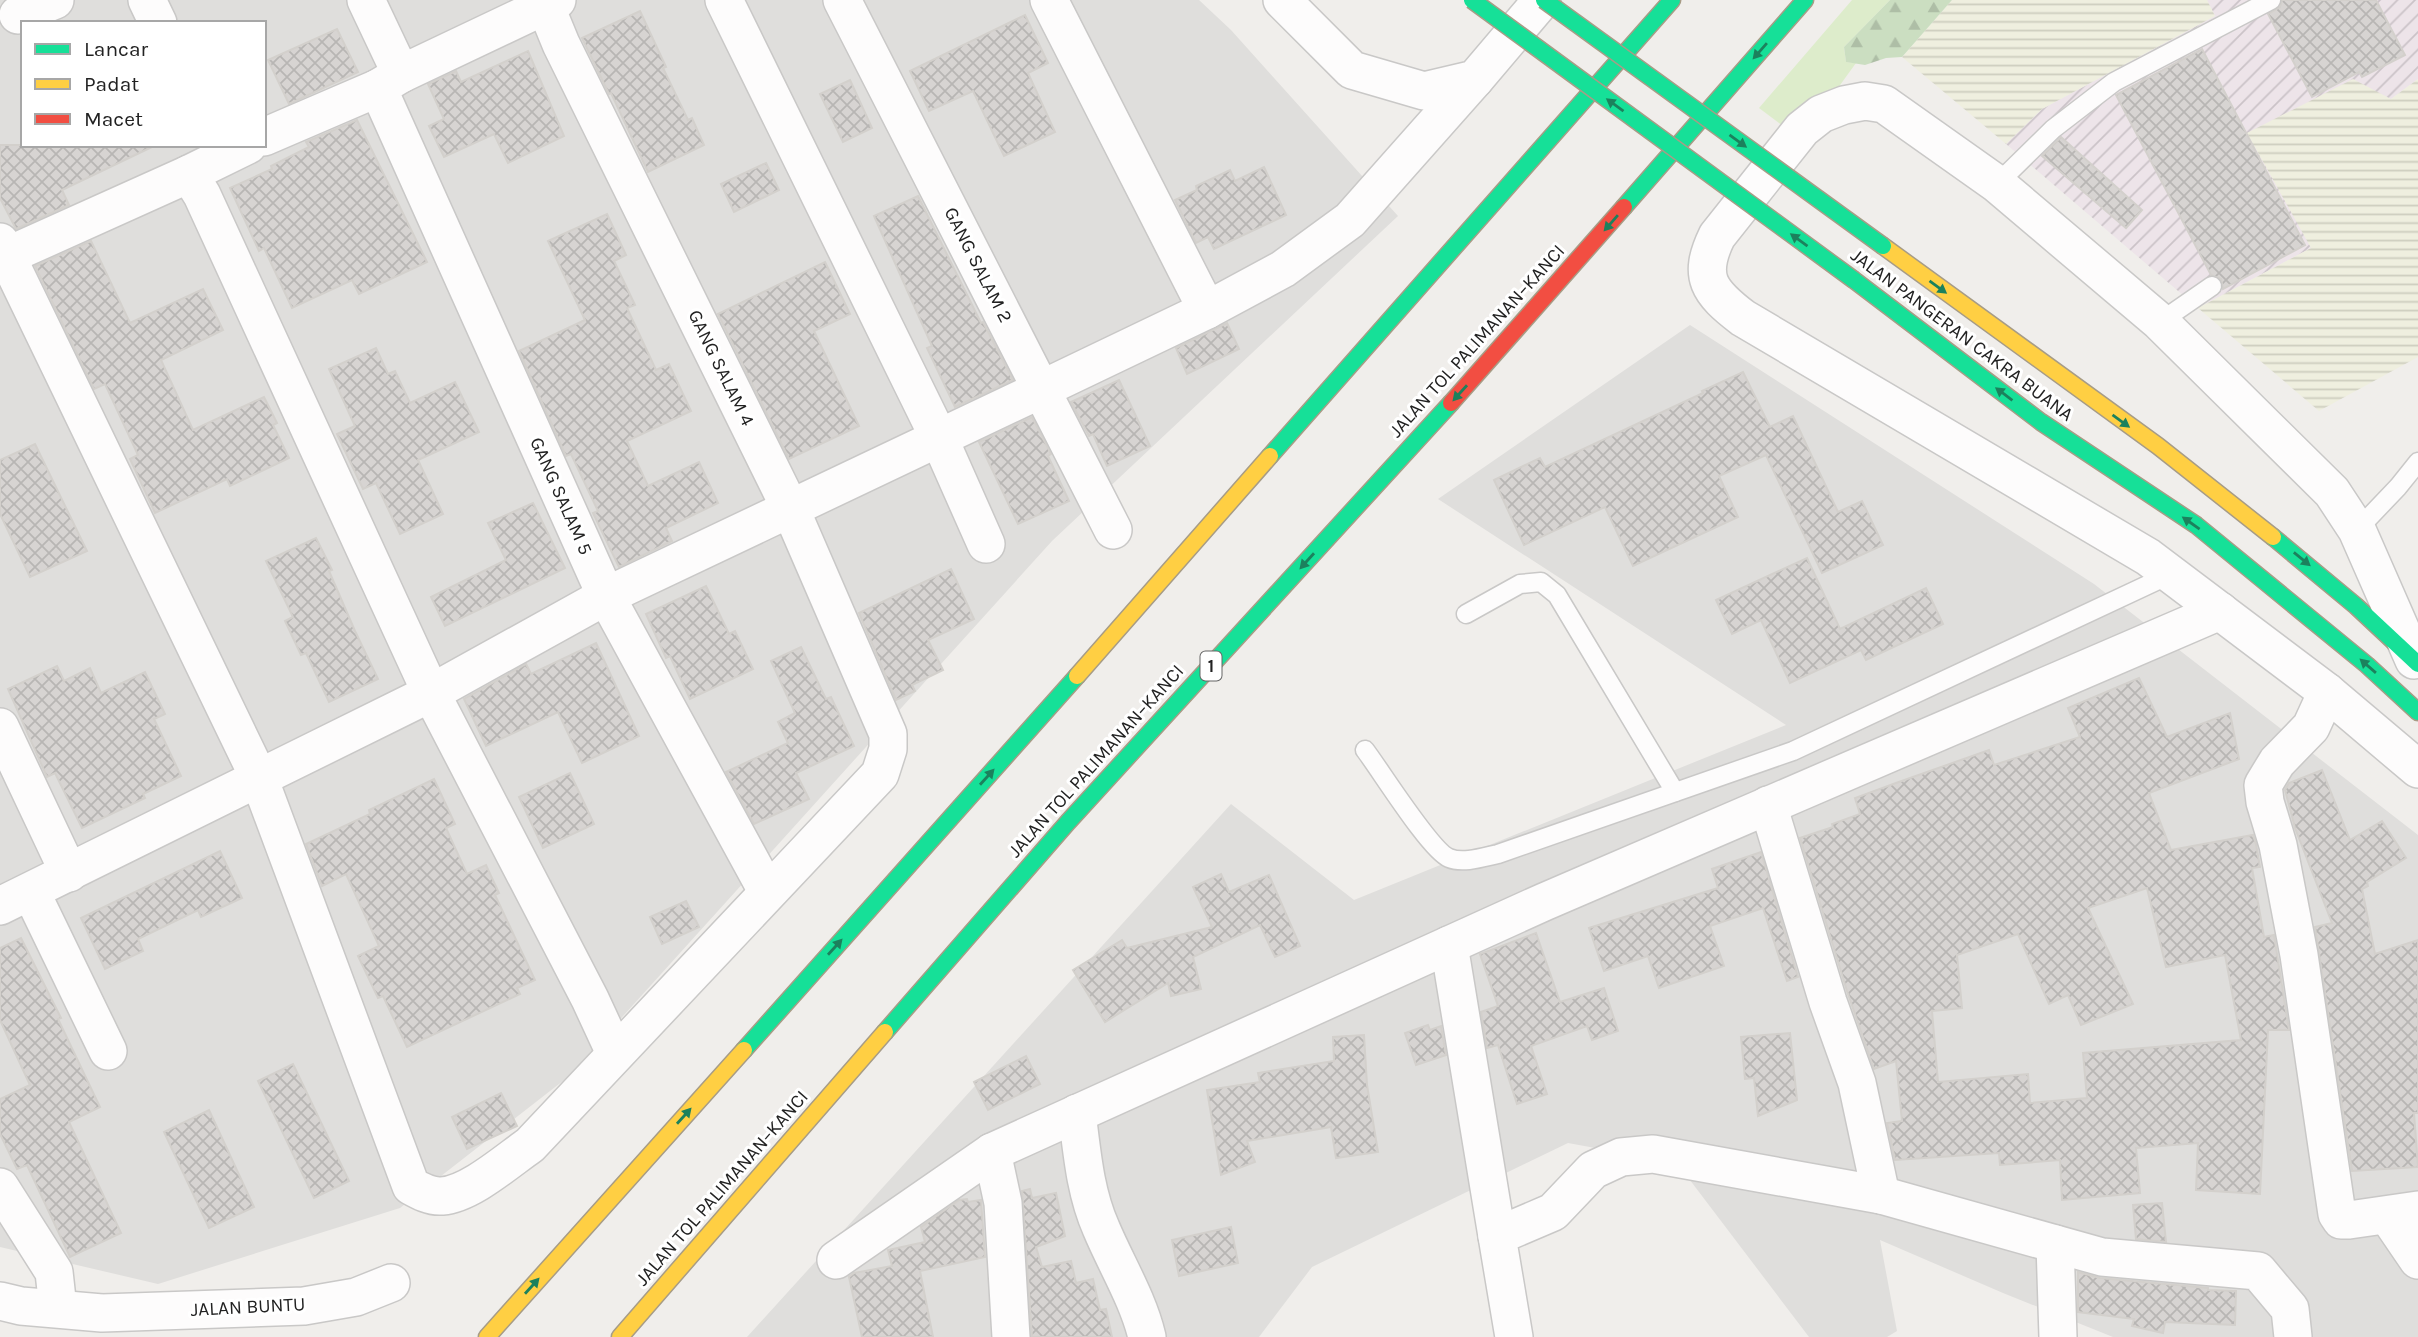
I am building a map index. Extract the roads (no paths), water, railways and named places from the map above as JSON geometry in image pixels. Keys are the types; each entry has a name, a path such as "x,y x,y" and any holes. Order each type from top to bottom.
{"main road":[{"name":"JALAN PANGERAN CAKRA BUANA","path":"1472,0 2041,422 2196,525 2367,665 2418,712"},
{"name":"JALAN PANGERAN CAKRA BUANA","path":"1543,0 2231,501 2336,587 2416,663"},
{"path":"487,1337 1005,756 1672,0"},
{"name":"JALAN TOL PALIMANAN–KANCI","path":"621,1337 1068,822 1494,356 1805,0"}],"street":[{"path":"18,15 55,0"},
{"path":"147,0 157,21"},
{"name":"GANG SALAM 5","path":"366,0 389,81 606,596 768,891"},
{"path":"724,0 939,438 986,544"},
{"name":"GANG SALAM 2","path":"842,0 1113,530"},
{"path":"1049,0 1207,310"},
{"path":"1282,0 1352,70 1424,91 1475,79"},
{"path":"108,1051 15,899 431,693 606,596 1207,310 1283,269 1350,220 1543,0"},
{"path":"266,137 389,81 539,5"},
{"name":"GANG SALAM 4","path":"539,5 561,44 791,510 887,734 888,749 880,774 768,891"},
{"path":"2416,663 2357,530 2332,492 2171,315 2006,176 1884,104 1865,101 1844,105 1821,114 1802,129 1717,236 1707,262 1709,286 1743,318 2148,556 2327,692 2418,769"},
{"path":"218,156 2,252 259,778 411,1186 425,1194 442,1197 466,1189 530,1145 768,891"},
{"path":"218,156 202,195 431,693 615,1052"},
{"path":"835,1260 992,1152 1449,945 2220,611"},
{"path":"2327,692 2311,727 2277,762 2263,785 2265,802 2278,845 2298,955 2337,1214 2341,1220 2349,1220 2403,1213 2418,1260"},
{"path":"0,727 69,873"},
{"path":"1768,805 1828,1002 1857,1083 1881,1195"},
{"path":"1449,945 1514,1337"},
{"path":"1077,1113 1088,1191 1100,1228 1126,1281 1147,1337"},
{"path":"992,1152 1003,1203 1012,1337"},
{"path":"1497,1236 1553,1212 1593,1170 1621,1157 1653,1154 1881,1195 2102,1257 2258,1271 2290,1309 2293,1337"},
{"path":"0,1187 57,1292"},
{"path":"2055,1244 2059,1337"},
{"name":"JALAN BUNTU","path":"0,1301 21,1306 57,1292 104,1325 304,1306 356,1297 391,1283"}],"lane":[{"path":"2006,176 2053,129 2114,82 2271,0"},
{"path":"2171,315 2210,288"},
{"path":"2357,530 2418,462"},
{"path":"1365,750 1434,847 1450,859 1474,859 1498,854 1793,751 2171,574"},
{"path":"1466,614 1520,584 1541,582 1558,595 1675,792"}]}
